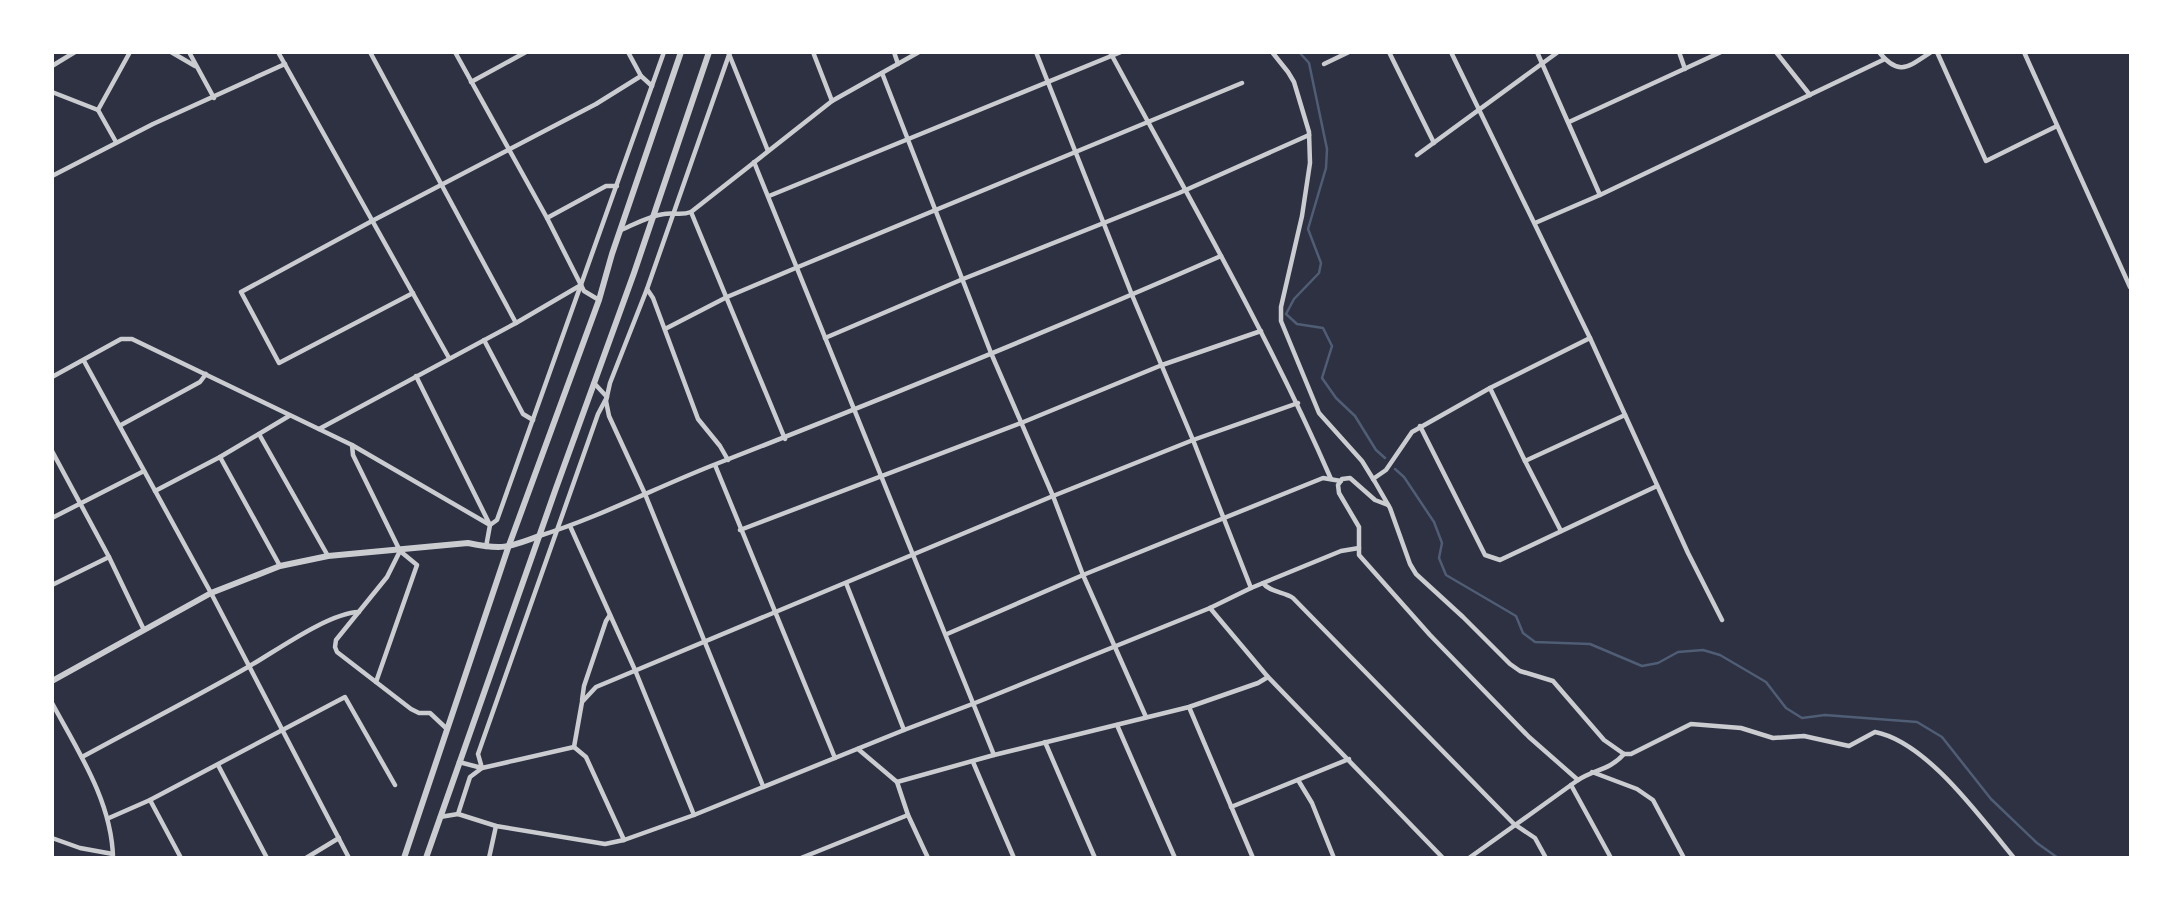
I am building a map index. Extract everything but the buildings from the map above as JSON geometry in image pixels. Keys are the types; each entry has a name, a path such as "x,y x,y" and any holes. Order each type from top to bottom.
{"street":[{"path":"52,66 75,52"},
{"path":"98,110 130,52"},
{"path":"171,52 197,68"},
{"path":"189,52 214,98"},
{"path":"278,52 449,358"},
{"path":"370,52 516,323"},
{"path":"455,52 547,218 584,291 599,300"},
{"path":"471,82 526,52"},
{"path":"628,52 640,76 653,86"},
{"path":"490,525 497,520 664,52"},
{"path":"404,858 508,548 599,300 681,52"},
{"path":"426,858 635,273 709,52"},
{"path":"813,52 832,101"},
{"path":"894,52 898,64"},
{"path":"620,230 652,216 678,216 691,212 832,101 919,52"},
{"path":"1036,52 1132,295 1194,440 1251,588"},
{"path":"769,196 1121,52"},
{"path":"1272,52 1294,82 1309,135 1310,163 1302,216 1281,307 1281,321 1319,413 1362,461 1388,505 1410,564 1422,581 1510,664 1520,671 1553,681 1589,725 1624,754 1631,754 1691,724 1741,728 1773,738 1804,736 1849,746 1875,732 1886,734 1904,741 1924,757 1952,785 2014,858"},
{"path":"1324,64 1349,52"},
{"path":"1389,52 1434,143"},
{"path":"1451,52 1590,338 1688,553 1722,620"},
{"path":"1537,52 1600,195"},
{"path":"1417,155 1558,52"},
{"path":"1679,52 1685,69"},
{"path":"1569,122 1721,52"},
{"path":"1776,52 1811,95"},
{"path":"1879,52 1900,69 1907,68 1931,52"},
{"path":"1937,52 1986,161 2057,125"},
{"path":"2024,52 2130,287"},
{"path":"729,53 768,151"},
{"path":"482,768 478,754 598,414 607,397 647,289 729,53"},
{"path":"1111,55 1261,331 1298,403 1331,479"},
{"path":"1535,223 1600,195 1885,59"},
{"path":"52,176 116,142 285,64"},
{"path":"882,73 991,353 1053,496 1083,575 1146,717"},
{"path":"413,293 279,363 241,292 372,220 596,104 640,76"},
{"path":"665,329 798,267 1242,83"},
{"path":"52,92 98,110 116,142"},
{"path":"825,338 963,279 1185,191 1309,135"},
{"path":"754,162 994,755"},
{"path":"547,218 606,186 617,186"},
{"path":"691,212 785,439"},
{"path":"52,681 211,593 280,566 328,556 468,543 486,548 508,548 570,526 715,465 855,411 1221,256"},
{"path":"319,429 581,285"},
{"path":"647,289 653,298 698,419 728,460"},
{"path":"740,530 1021,423 1162,365 1261,331"},
{"path":"52,377 84,362 121,339 130,338 352,445 490,525"},
{"path":"1373,479 1386,470 1412,432 1420,426 1490,387 1590,338"},
{"path":"484,340 523,414 533,420"},
{"path":"84,362 211,593 349,858"},
{"path":"121,425 200,382 206,374"},
{"path":"416,376 490,525 486,548"},
{"path":"594,383 607,397 609,416 645,494 763,787"},
{"path":"1490,387 1561,531"},
{"path":"582,702 596,687 635,670 1053,496 1194,440 1298,403"},
{"path":"155,491 220,457 289,415"},
{"path":"1525,461 1625,415"},
{"path":"1420,426 1485,555 1500,560 1657,485"},
{"path":"260,434 328,556"},
{"path":"352,445 353,455 400,551 417,565 376,682"},
{"path":"52,451 109,556 144,630"},
{"path":"220,457 280,566"},
{"path":"715,465 835,758"},
{"path":"52,518 144,471"},
{"path":"947,634 1083,575 1323,478 1341,481 1350,478 1375,500 1388,505"},
{"path":"1341,481 1338,485 1339,493 1359,527 1359,555 1430,635 1529,737 1578,780"},
{"path":"570,526 635,670 694,815"},
{"path":"439,817 458,814 496,826 606,844 624,840 694,815 975,703 1210,608 1341,551 1359,548"},
{"path":"400,551 387,577 336,640 335,647 337,652 411,709 419,713 430,713 447,729"},
{"path":"52,585 109,556"},
{"path":"846,583 904,730"},
{"path":"1263,583 1268,589 1286,593 1293,598 1514,824 1535,838 1546,858"},
{"path":"1210,608 1268,677 1443,858"},
{"path":"82,757 248,667 305,632 349,612 359,612"},
{"path":"574,747 584,686 610,615"},
{"path":"897,782 1189,707 1268,677"},
{"path":"109,818 150,800 345,697 395,785"},
{"path":"52,703 82,757 109,818 113,856 52,838"},
{"path":"1189,707 1252,858"},
{"path":"1117,725 1175,858"},
{"path":"1045,742 1095,858"},
{"path":"458,814 470,777 482,768 574,747"},
{"path":"574,747 586,757 624,840"},
{"path":"858,748 897,782 908,815 928,858"},
{"path":"1469,858 1591,771 1611,766 1624,754"},
{"path":"1231,807 1349,759"},
{"path":"459,762 482,768"},
{"path":"973,762 1014,858"},
{"path":"218,765 267,858"},
{"path":"1591,771 1637,789 1653,800 1684,858"},
{"path":"1298,780 1312,803 1334,858"},
{"path":"1571,785 1611,858"},
{"path":"150,800 181,858"},
{"path":"801,858 908,815"},
{"path":"489,858 496,826"},
{"path":"306,858 339,838"}],"waterway":[{"path":"1299,52 1309,63 1327,149 1326,168 1308,229 1321,263 1319,273 1294,299 1286,314 1297,324 1323,328 1332,346 1322,378 1336,398 1355,416 1376,450 1385,458"},
{"path":"1395,469 1404,477 1434,522 1442,543 1439,558 1446,575 1516,616 1523,633 1535,642 1590,644 1642,666 1658,663 1678,652 1703,650 1720,655 1766,682 1786,708 1802,718 1825,715 1917,722 1942,737 1991,799 2037,843 2058,858"}]}
